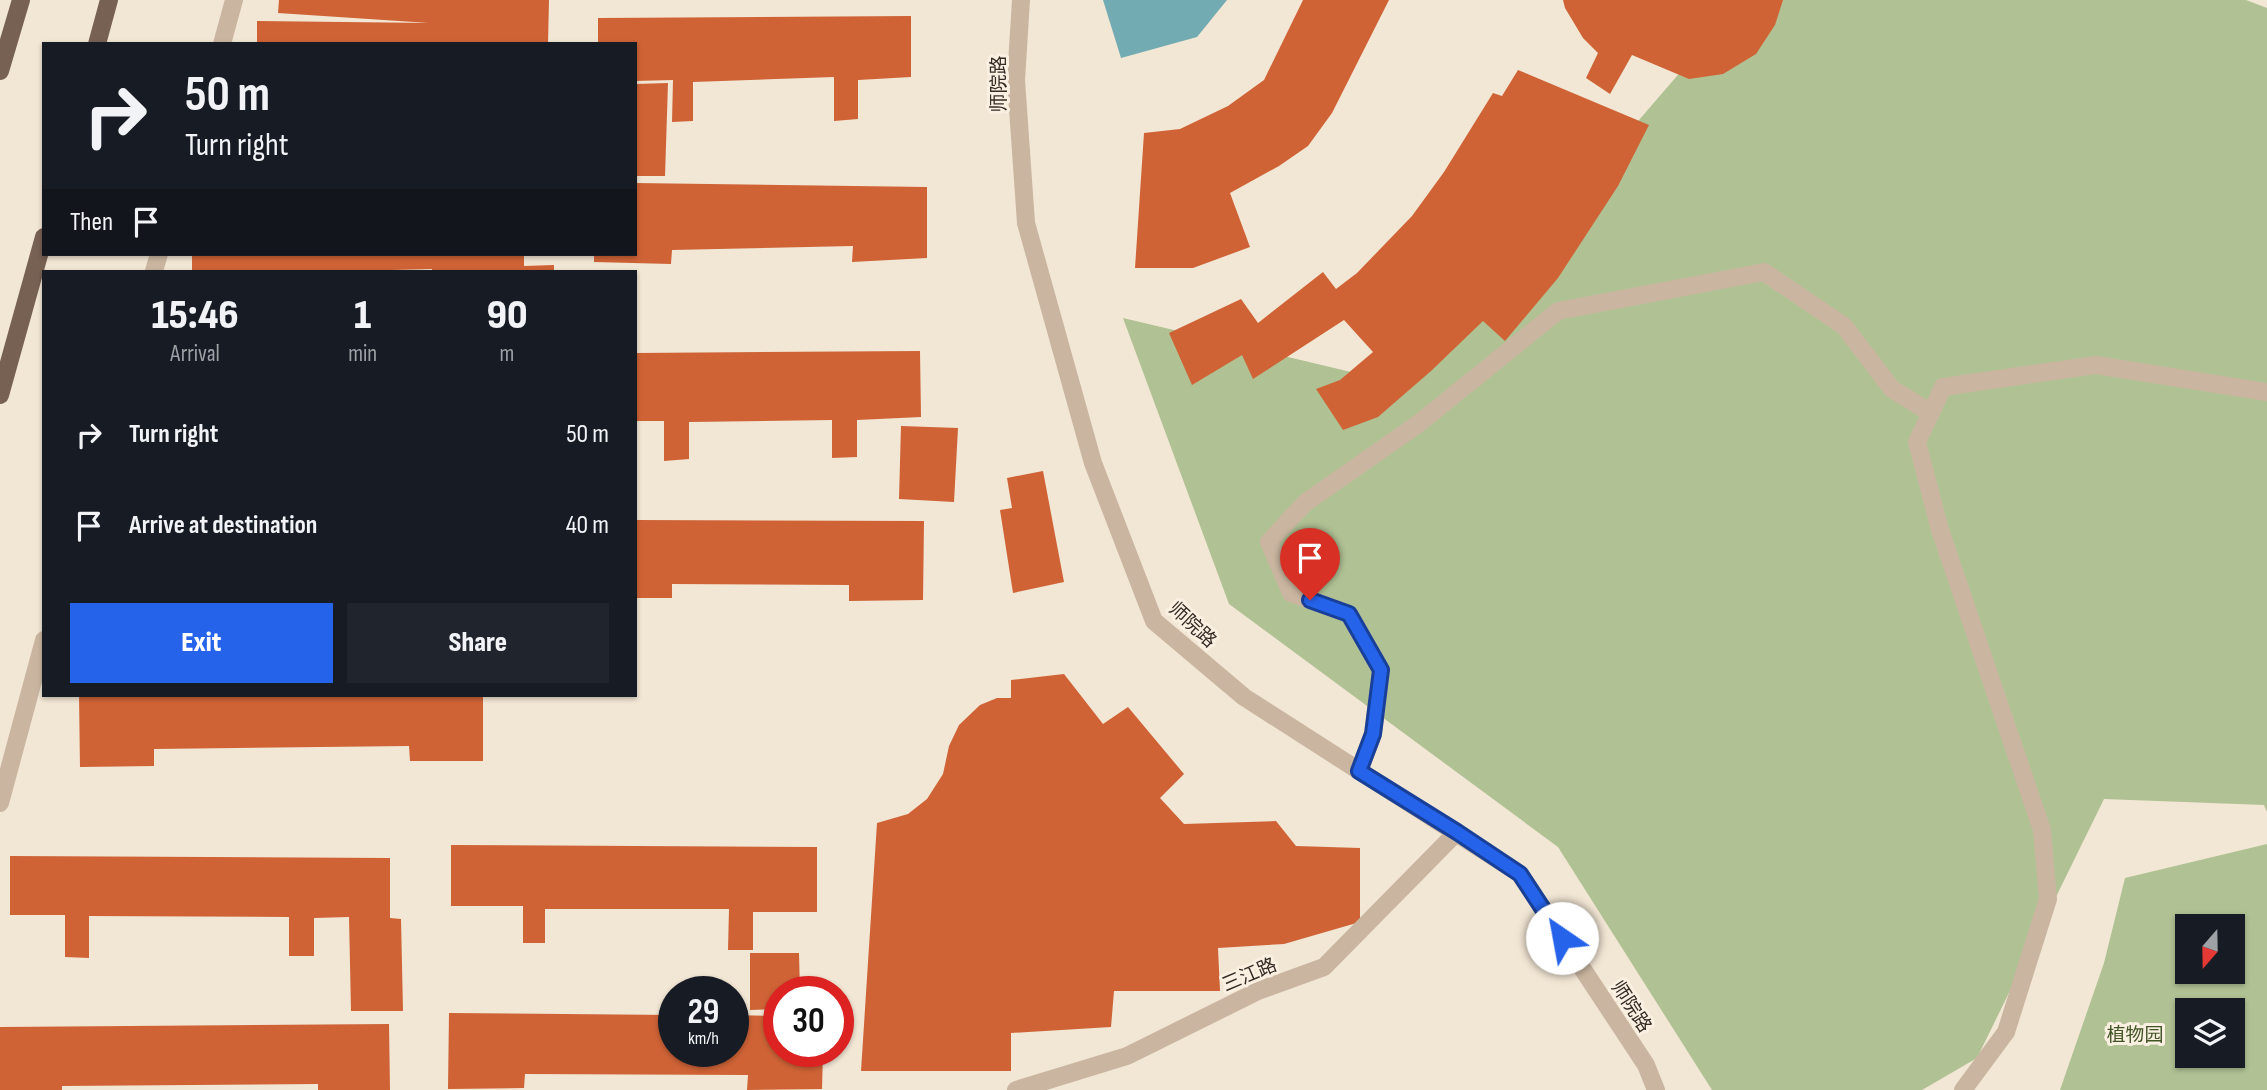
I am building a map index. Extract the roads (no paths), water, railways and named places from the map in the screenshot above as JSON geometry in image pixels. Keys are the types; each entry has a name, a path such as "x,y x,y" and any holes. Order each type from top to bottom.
{"main road":[{"path":"0,71 21,0"},
{"path":"98,42 109,0"},
{"path":"0,395 42,244"}],"street":[{"path":"223,42 234,0"},
{"name":"师院路","path":"1021,0 1016,80 1026,223 1093,463 1154,621 1244,696 1520,874 1646,1065 1656,1090"},
{"path":"1359,771 1373,734 1381,670 1349,614 1291,593 1269,542 1305,503 1418,424 1558,311 1764,272 1844,326 1892,389 1931,413"},
{"path":"1963,1090 2006,1032 2048,899 2042,830 1940,530 1917,442 1943,387 2096,365 2267,392"},
{"path":"0,803 42,647"},
{"name":"三江路","path":"1016,1090 1127,1056 1258,991 1324,967 1457,832"}],"water":[{"path":"1103,0 1227,0 1197,37 1121,58"}],"park label":[{"name":"植物园","path":"2135,1034"}]}
